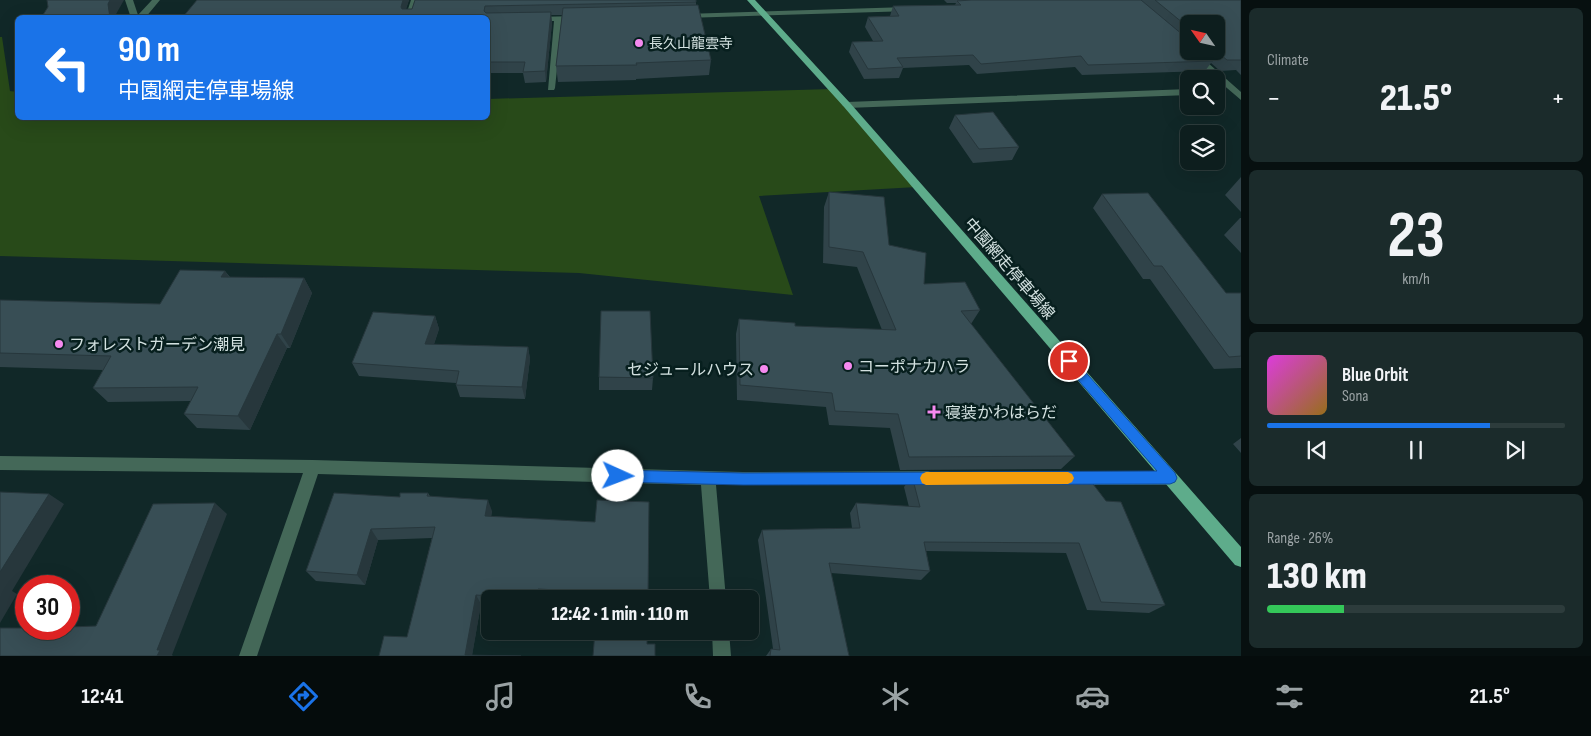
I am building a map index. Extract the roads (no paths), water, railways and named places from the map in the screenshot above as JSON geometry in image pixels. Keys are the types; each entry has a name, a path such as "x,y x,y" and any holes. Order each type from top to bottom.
{"main road":[{"name":"中園網走停車場線","path":"751,0 847,105 1241,559"}],"street":[{"path":"129,0 134,15"},
{"path":"143,15 156,0"},
{"path":"410,15 414,0"},
{"path":"676,16 764,15 921,8"},
{"path":"523,19 587,18"},
{"path":"550,88 558,19"},
{"path":"1199,60 1237,90 1241,97"},
{"path":"847,105 1180,92"},
{"path":"0,463 313,467 708,478 942,478"},
{"path":"248,656 313,467"},
{"path":"708,478 717,590"},
{"path":"1061,478 1170,478"},
{"path":"721,640 722,656"}],"place":[{"name":"長久山龍雲寺","path":"639,43"},
{"name":"フォレストガーデン潮見","path":"59,344"},
{"name":"コーポナカハラ","path":"848,366"},
{"name":"セジュールハウス","path":"764,369"},
{"name":"寝装かわはらだ","path":"934,412"}]}
